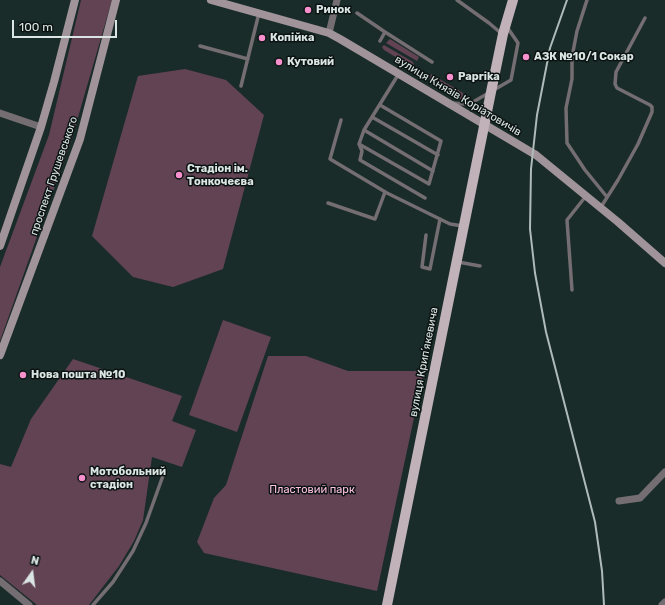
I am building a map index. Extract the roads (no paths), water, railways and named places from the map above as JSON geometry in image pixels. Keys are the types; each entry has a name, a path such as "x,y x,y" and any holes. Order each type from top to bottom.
{"main road":[{"path":"0,246 41,127 62,54 75,0"},
{"name":"проспект Грушевського","path":"0,355 80,139 116,0"},
{"name":"вулиця Князів Коріатовичів","path":"211,0 329,33 536,155 618,222 665,263"},
{"name":"вулиця Крипʼякевича","path":"387,605 484,124 504,29 513,0"}],"street":[{"path":"329,33 337,0"},
{"path":"0,113 41,127"},
{"path":"619,502 640,498 665,472"},
{"path":"0,581 29,605"},
{"path":"662,605 665,602"}],"lane":[{"path":"449,103 464,104 474,102 511,80 518,43 504,29 489,23 457,0"},
{"path":"587,0 577,31 572,57 572,79 566,108 567,143 584,170 607,197"},
{"path":"241,86 259,13"},
{"path":"357,13 432,62"},
{"path":"600,208 638,144 652,112 652,107 650,105 617,88 614,84 616,72 645,18"},
{"path":"380,41 385,32"},
{"path":"200,46 248,59"},
{"path":"399,74 364,130 359,144 362,151 360,160 425,198"},
{"path":"359,144 430,184 441,142 380,105"},
{"path":"372,117 438,155"},
{"path":"341,120 330,159 385,192 450,224 464,226"},
{"path":"364,130 433,171"},
{"path":"328,203 375,219 385,192"},
{"path":"572,290 567,220 586,196"},
{"path":"426,235 422,267 430,268 440,219"},
{"path":"457,262 480,266"},
{"path":"93,605 113,582 133,551 146,523 165,470"}],"railway":[{"path":"567,0 550,48 537,115 531,169 530,229 535,273 546,332 595,522 602,571 604,605"}],"place":[{"name":"Ринок","path":"308,10"},
{"name":"Копійка","path":"262,38"},
{"name":"АЗК №10/1 Сокар","path":"526,57"},
{"name":"Кутовий","path":"279,62"},
{"name":"Paprika","path":"450,77"},
{"name":"Стадіон ім. Тонкочеєва","path":"179,175"},
{"name":"Нова пошта №10","path":"23,375"},
{"name":"Мотобольний стадіон","path":"82,478"}],"park label":[{"name":"Пластовий парк","path":"312,490"}]}
